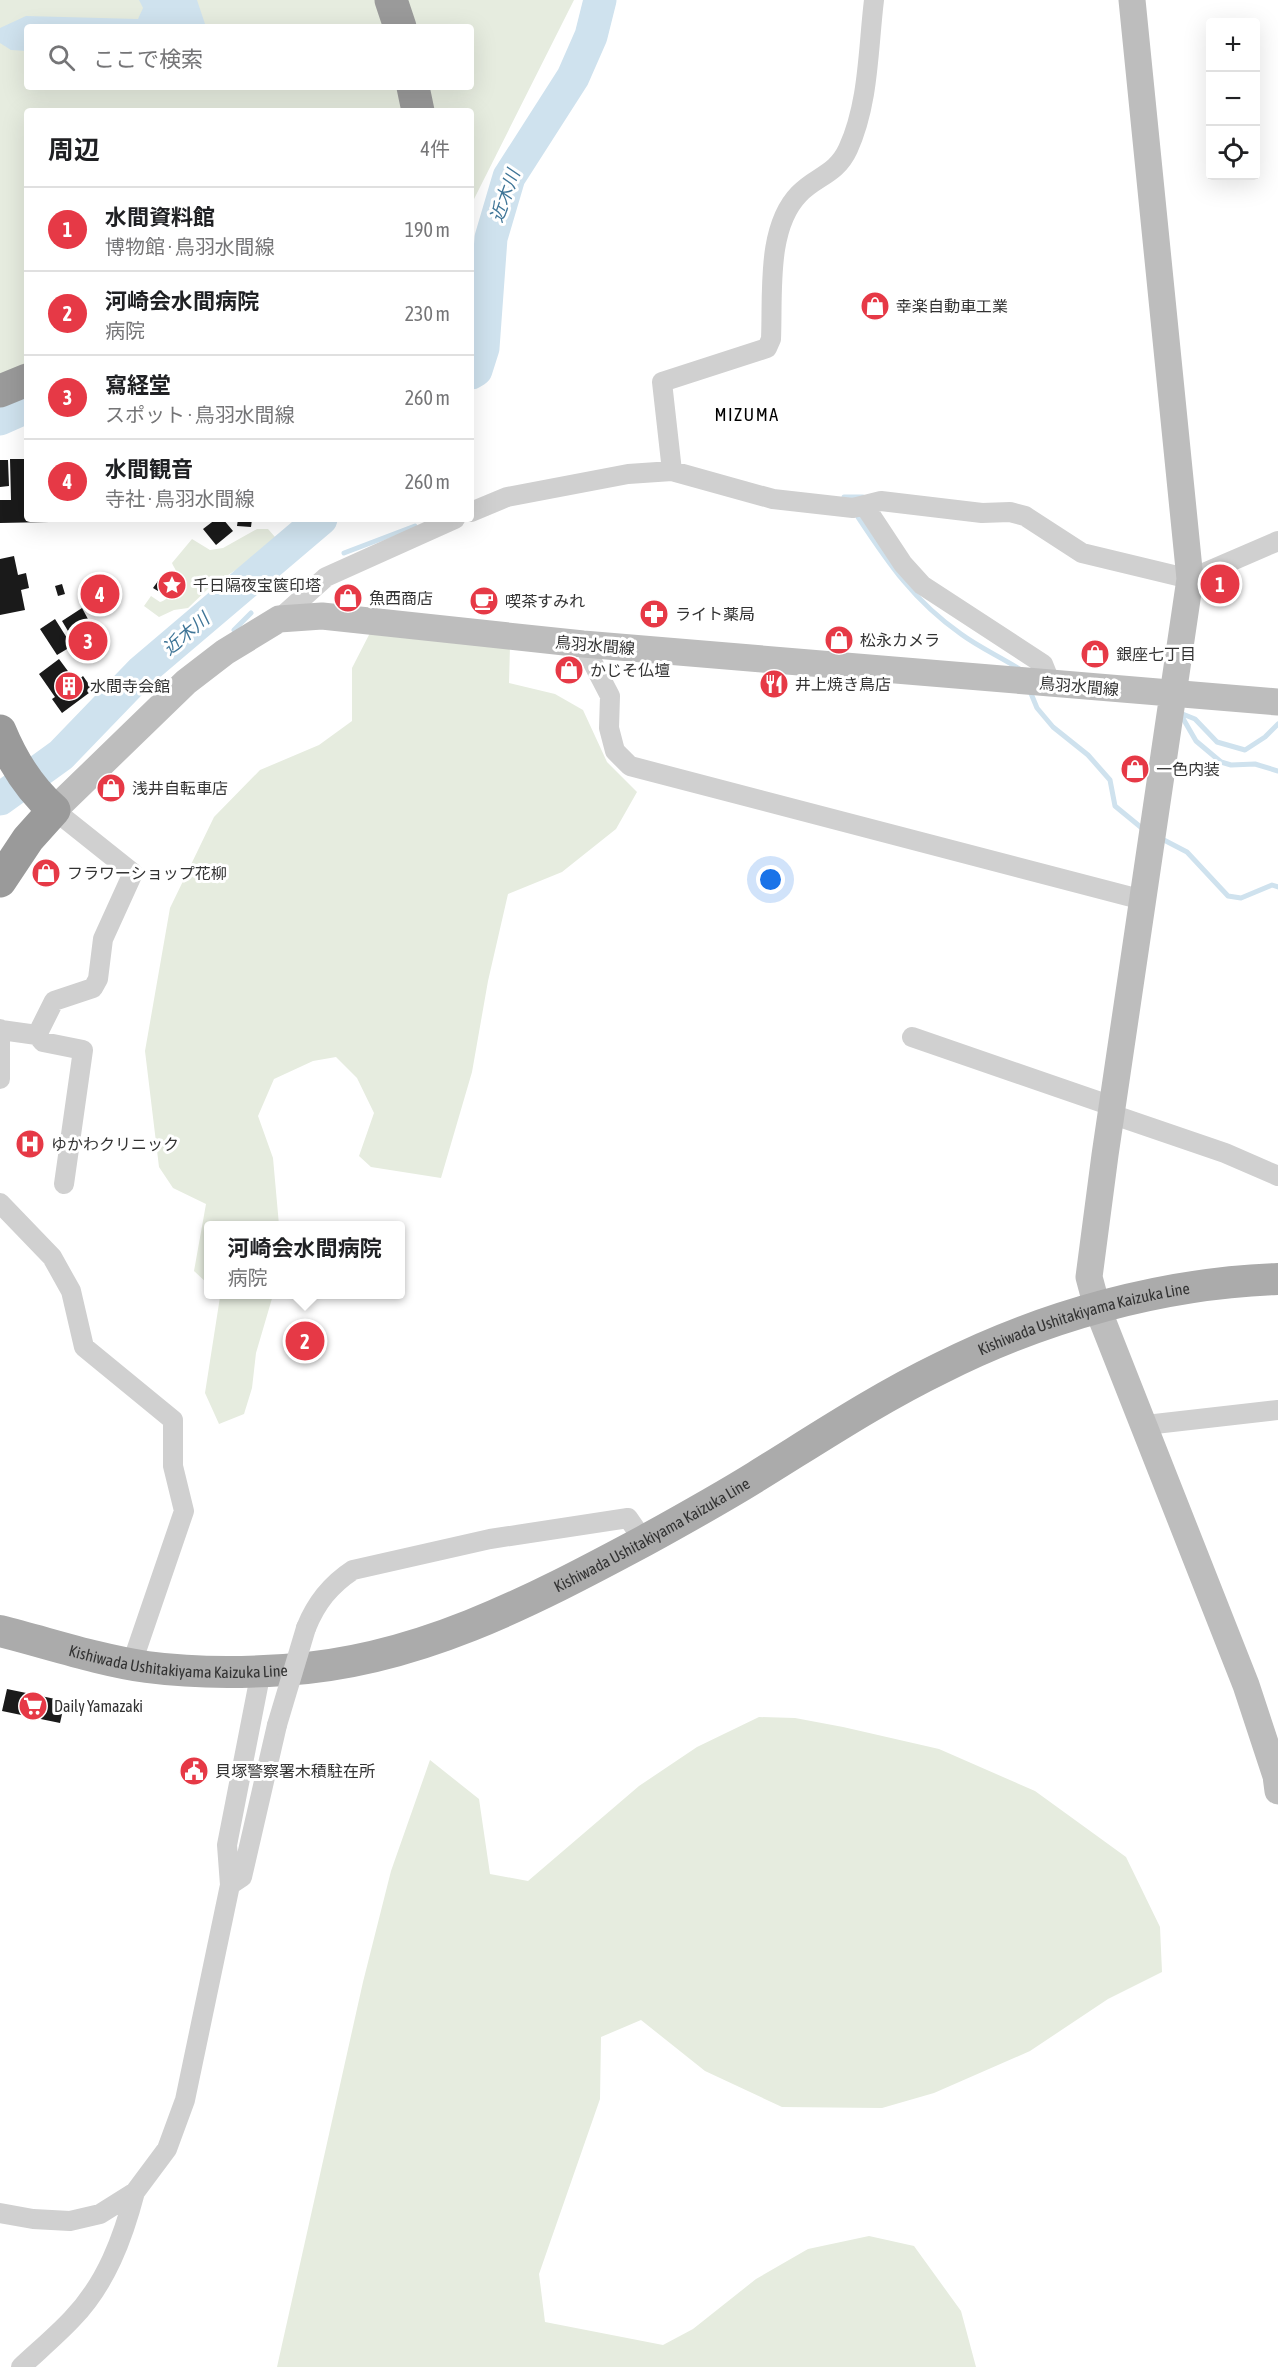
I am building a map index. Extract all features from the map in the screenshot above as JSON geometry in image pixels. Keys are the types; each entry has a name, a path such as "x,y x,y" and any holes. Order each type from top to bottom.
{"highway":[{"path":"391,0 398,24"},
{"path":"414,90 417,108"},
{"path":"0,391 24,381"},
{"path":"0,881 48,805 7,751"}],"main road":[{"name":"Kishiwada Ushitakiyama Kaizuka Line","path":"0,1631 132,1664 188,1671 261,1671 347,1662 424,1644 539,1597 690,1516 802,1447 938,1369 969,1354 1097,1307 1187,1289 1278,1279"}],"street":[{"path":"672,471 662,382 767,348 771,339 778,227 788,206 801,191 831,173 848,150 862,106 874,0"},
{"path":"1132,0 1190,579 1111,1110 1089,1277 1097,1307 1146,1425 1246,1685 1276,1776 1278,1791"},
{"path":"474,511 507,497 628,474 672,471 773,499 853,508 881,501 982,513 1010,512 1025,516 1082,553 1190,579 1278,541"},
{"path":"864,505 903,564 922,585 1043,664 1051,684"},
{"path":"279,619 326,577 448,522"},
{"name":"鳥羽水間線","path":"48,805 186,682 225,652 279,619 322,616 583,644 1278,702"},
{"path":"583,644 610,696 609,728 615,751 630,766 1143,900"},
{"path":"37,1035 54,1001 93,987 98,979 103,939 133,873 48,805"},
{"path":"0,1079 0,1029 37,1035 43,1042 83,1050 64,1184"},
{"path":"912,1037 1225,1153 1278,1176"},
{"path":"0,1203 52,1257 71,1291 84,1347 173,1420 173,1466 184,1511 132,1664"},
{"path":"1146,1425 1278,1410"},
{"path":"230,1885 242,1878 278,1725 314,1608 335,1582 352,1570 490,1539 628,1518 644,1541"},
{"path":"0,2213 33,2219 70,2221 100,2214 135,2192 167,2149 185,2100 230,1885 227,1845 261,1671"},
{"path":"21,2367 73,2318 89,2297 113,2259 125,2231 135,2192"}],"shaded area":[{"path":"0,0 574,0 474,199 474,108 24,108 24,368 0,378"},
{"path":"257,529 268,529 275,537 267,550 211,586 188,608 174,610 159,617 144,606 151,596 160,602 171,594 177,579 172,563 192,539 210,550 223,548"},
{"path":"372,629 510,646 509,683 555,694 583,710 607,762 637,792 616,829 562,872 508,894 488,981 472,1072 441,1178 371,1167 359,1156 374,1113 357,1078 336,1057 313,1061 274,1079 258,1116 273,1158 279,1221 204,1221 204,1280 194,1271 206,1204 173,1188 159,1167 145,1051 170,908 214,817 260,770 319,745 352,721 352,668"},
{"path":"220,1299 272,1299 256,1353 252,1388 244,1414 219,1424 205,1393"},
{"path":"759,1717 795,1718 939,1749 1035,1791 1126,1857 1160,1927 1162,1972 1108,1999 1030,2051 934,2093 882,2108 782,2107 705,2071 641,2020 601,2037 600,2099 539,2274 545,2322 663,2345 693,2329 756,2279 808,2249 869,2236 914,2246 961,2311 976,2367 277,2367 363,1982 391,1871 430,1760 479,1799 490,1874 528,1881 639,1786 697,1747"}],"water":[{"path":"139,0 197,0 205,24 24,24 24,51 11,50 0,43 0,28 26,16 138,19 143,8"}],"building":[{"path":"10,459 24,459 24,522 49,522 0,523 0,500 11,500"},
{"path":"0,460 8,460 9,486 0,487"},
{"path":"212,522 226,522 233,531 216,545 203,529"},
{"path":"238,522 252,522 251,527 237,526"},
{"path":"14,556 18,575 26,573 29,588 21,590 25,610 0,615 0,559"},
{"path":"158,581 163,585 158,591 153,588"},
{"path":"62,584 65,594 58,596 55,586"},
{"path":"82,608 88,619 68,631 62,621"},
{"path":"55,619 72,646 57,655 40,629"},
{"path":"90,621 107,649 87,661 70,634"},
{"name":"水間寺会館","path":"59,659 76,682 83,676 93,690 62,713 52,699 55,697 39,674"},
{"name":"Daily Yamazaki","path":"7,1689 65,1701 60,1723 2,1711"}],"waterway":[{"name":"近木川","path":"474,371 483,348 491,238 509,177 573,77 591,36 600,0"},
{"path":"0,419 24,408"},
{"path":"844,497 863,497"},
{"path":"858,517 892,566 929,608 968,639 1021,670"},
{"name":"近木川","path":"0,799 61,755 142,671 317,522"},
{"path":"344,553 415,526"},
{"path":"234,630 251,613"},
{"path":"1030,691 1037,708 1053,727 1088,755 1110,780 1115,806 1143,829"},
{"path":"1180,713 1195,719 1217,742 1245,750 1265,737 1278,724"},
{"path":"1181,715 1196,741 1221,762 1231,765 1255,764 1278,771"},
{"path":"1162,839 1187,852 1228,896 1241,898 1272,885 1278,887"}],"place":[{"name":"幸楽自動車工業","path":"875,306"},
{"name":"水間資料館","path":"1220,584"},
{"name":"千日隔夜宝篋印塔","path":"172,585"},
{"name":"水間観音","path":"100,594"},
{"name":"魚西商店","path":"348,598"},
{"name":"喫茶すみれ","path":"484,601"},
{"name":"ライト薬局","path":"654,614"},
{"name":"松永カメラ","path":"839,640"},
{"name":"寫経堂","path":"88,641"},
{"name":"銀座七丁目","path":"1095,654"},
{"name":"かじそ仏壇","path":"569,670"},
{"name":"井上焼き鳥店","path":"774,684"},
{"name":"水間寺会館","path":"69,686"},
{"name":"一色内装","path":"1135,769"},
{"name":"浅井自転車店","path":"111,788"},
{"name":"フラワーショップ花柳","path":"46,873"},
{"name":"ゆかわクリニック","path":"30,1144"},
{"name":"河崎会水間病院","path":"305,1341"},
{"name":"Daily Yamazaki","path":"33,1706"},
{"name":"貝塚警察署木積駐在所","path":"194,1771"}],"district":[{"name":"MIZUMA","path":"747,415"}]}
